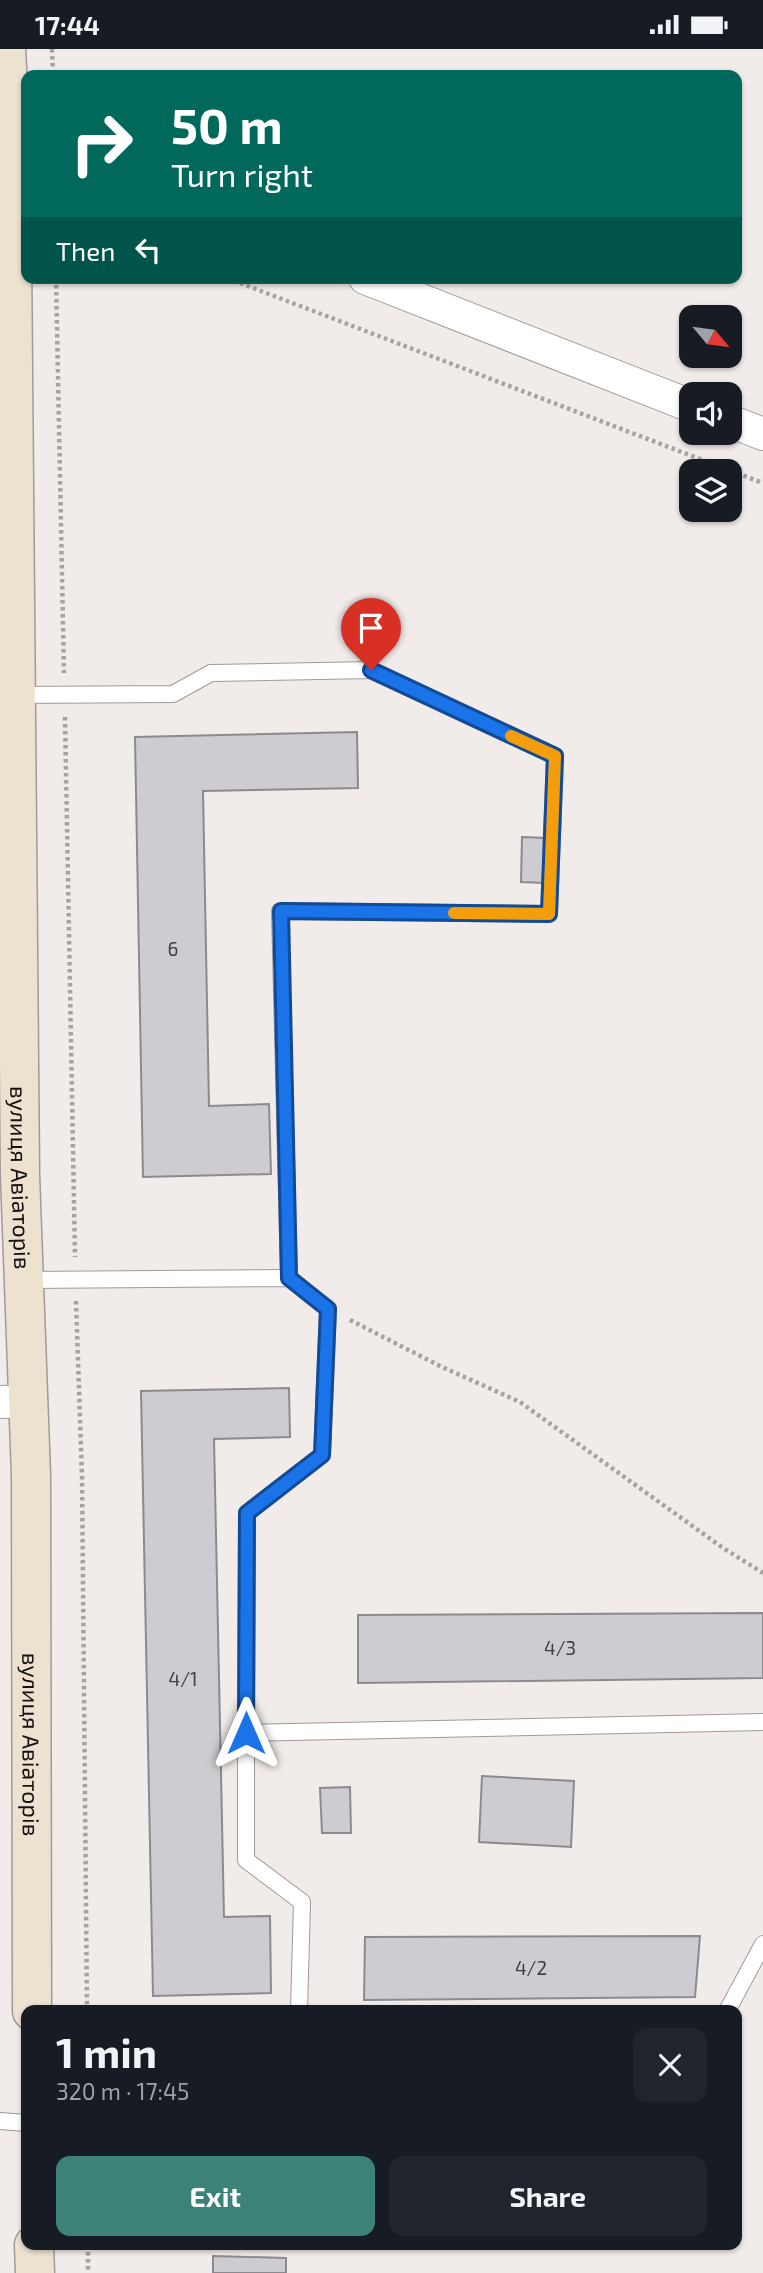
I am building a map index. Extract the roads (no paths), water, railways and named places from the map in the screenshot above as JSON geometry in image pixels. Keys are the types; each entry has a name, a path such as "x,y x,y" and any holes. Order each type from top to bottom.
{"street":[{"name":"вулиця Авіаторів","path":"6,49 12,141 16,695 10,1172 25,1280 15,1401 32,2005"},
{"path":"380,284 679,401"},
{"path":"742,426 763,434"},
{"path":"34,2250 35,2273"}],"lane":[{"path":"16,695 173,694 211,673 371,670 555,756 549,914 281,911 289,1278"},
{"path":"25,1280 289,1278 328,1309 322,1455 247,1513 246,1860 302,1902 299,2005"},
{"path":"246,1733 763,1722"},
{"path":"730,2005 763,1944"},
{"path":"0,2121 21,2123"}]}
